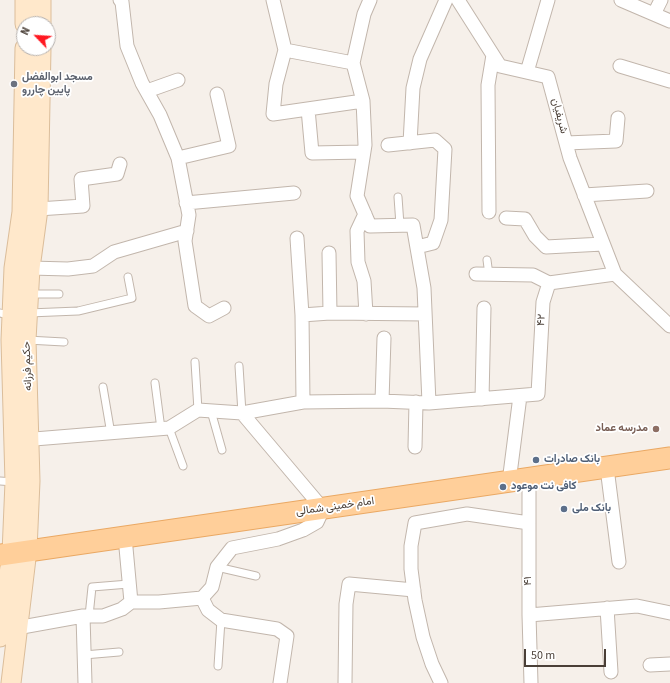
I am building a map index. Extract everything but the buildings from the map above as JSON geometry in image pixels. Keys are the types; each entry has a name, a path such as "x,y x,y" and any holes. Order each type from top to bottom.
{"main road":[{"name":"امام خمینی شمالی","path":"13,553 529,480 670,458"}],"street":[{"path":"25,0 25,16"},
{"path":"41,0 41,16"},
{"path":"120,0 122,2 127,46 178,158 189,215 185,241 195,306 208,316 224,308"},
{"path":"273,0 285,50 276,84 273,114 363,101"},
{"path":"370,0 364,14 353,63 363,101 364,152 357,196 370,226 413,225 424,288 429,403"},
{"path":"410,143 413,88 420,58 446,0"},
{"name":"شریفیان","path":"458,0 500,66 548,77 566,143 584,195 615,274"},
{"path":"527,72 548,0"},
{"path":"621,0 670,21"},
{"path":"654,14 661,0"},
{"path":"285,50 353,63"},
{"path":"489,212 488,85 493,55"},
{"name":"حکیم فرزانه","path":"11,683 4,632 13,553 30,481 21,440 7,397 13,314 14,268 22,212 25,56"},
{"name":"حکیم فرزانه","path":"13,314 28,294 38,209 41,56"},
{"path":"620,66 670,80"},
{"path":"147,91 178,80"},
{"path":"178,158 229,146 217,94"},
{"path":"308,109 312,153 364,152"},
{"path":"566,143 616,141 618,118"},
{"path":"388,145 434,140 445,149 441,220 433,243 417,247"},
{"path":"38,209 83,206 81,179 117,174 120,164"},
{"path":"584,195 647,191"},
{"path":"186,203 294,194"},
{"path":"365,214 357,231 358,262 364,282 366,314"},
{"path":"506,218 525,219 535,236 546,247 604,244"},
{"path":"30,268 68,269 93,266 114,252 187,231"},
{"path":"297,238 302,315 303,402"},
{"path":"329,252 330,313"},
{"path":"483,274 533,275 549,283 615,274 670,326"},
{"name":"۴۲","path":"520,396 538,394 544,302 549,283"},
{"path":"482,399 484,308"},
{"path":"302,315 330,313 425,314"},
{"name":"حکیم فرزانه","path":"13,314 26,340 21,440 7,481 13,553"},
{"path":"382,401 384,338"},
{"path":"21,440 110,434 165,428 204,410 242,413 303,402 382,401 429,403 520,396 509,482"},
{"path":"415,447 416,402"},
{"path":"4,632 86,616 103,616 122,609 131,602 159,602 202,598 212,587 217,568 232,548 278,538 303,530 317,522 324,509 242,413"},
{"path":"607,468 619,562"},
{"name":"۴۱","path":"529,480 529,615 532,683"},
{"path":"442,683 432,664 423,637 414,590 411,546 415,523 467,514 529,523"},
{"path":"125,537 131,602"},
{"path":"345,683 346,604 349,584 414,590"},
{"path":"202,598 208,610 221,620 277,630 287,636 280,683"},
{"path":"529,615 637,606 670,613"},
{"path":"607,608 611,672"},
{"path":"84,683 86,616"},
{"path":"650,665 670,664"}],"lane":[{"path":"398,197 400,225"},
{"path":"483,274 487,260"},
{"path":"13,314 78,310 132,298 128,277"},
{"path":"28,294 59,294"},
{"path":"26,340 64,342"},
{"path":"195,362 204,410 222,450"},
{"path":"239,366 242,413"},
{"path":"155,383 165,428 183,466"},
{"path":"103,387 110,434"},
{"path":"217,568 256,576"},
{"path":"86,616 92,587 129,584"},
{"path":"218,666 221,620"},
{"path":"84,655 119,652"}],"place":[{"name":"مسجد ابوالفضل پایین چاررو","path":"14,84"},
{"name":"مدرسه عماد","path":"656,429"},
{"name":"بانک صادرات","path":"536,460"},
{"name":"کافی نت موعود","path":"503,487"},
{"name":"بانک ملی","path":"564,509"}]}
